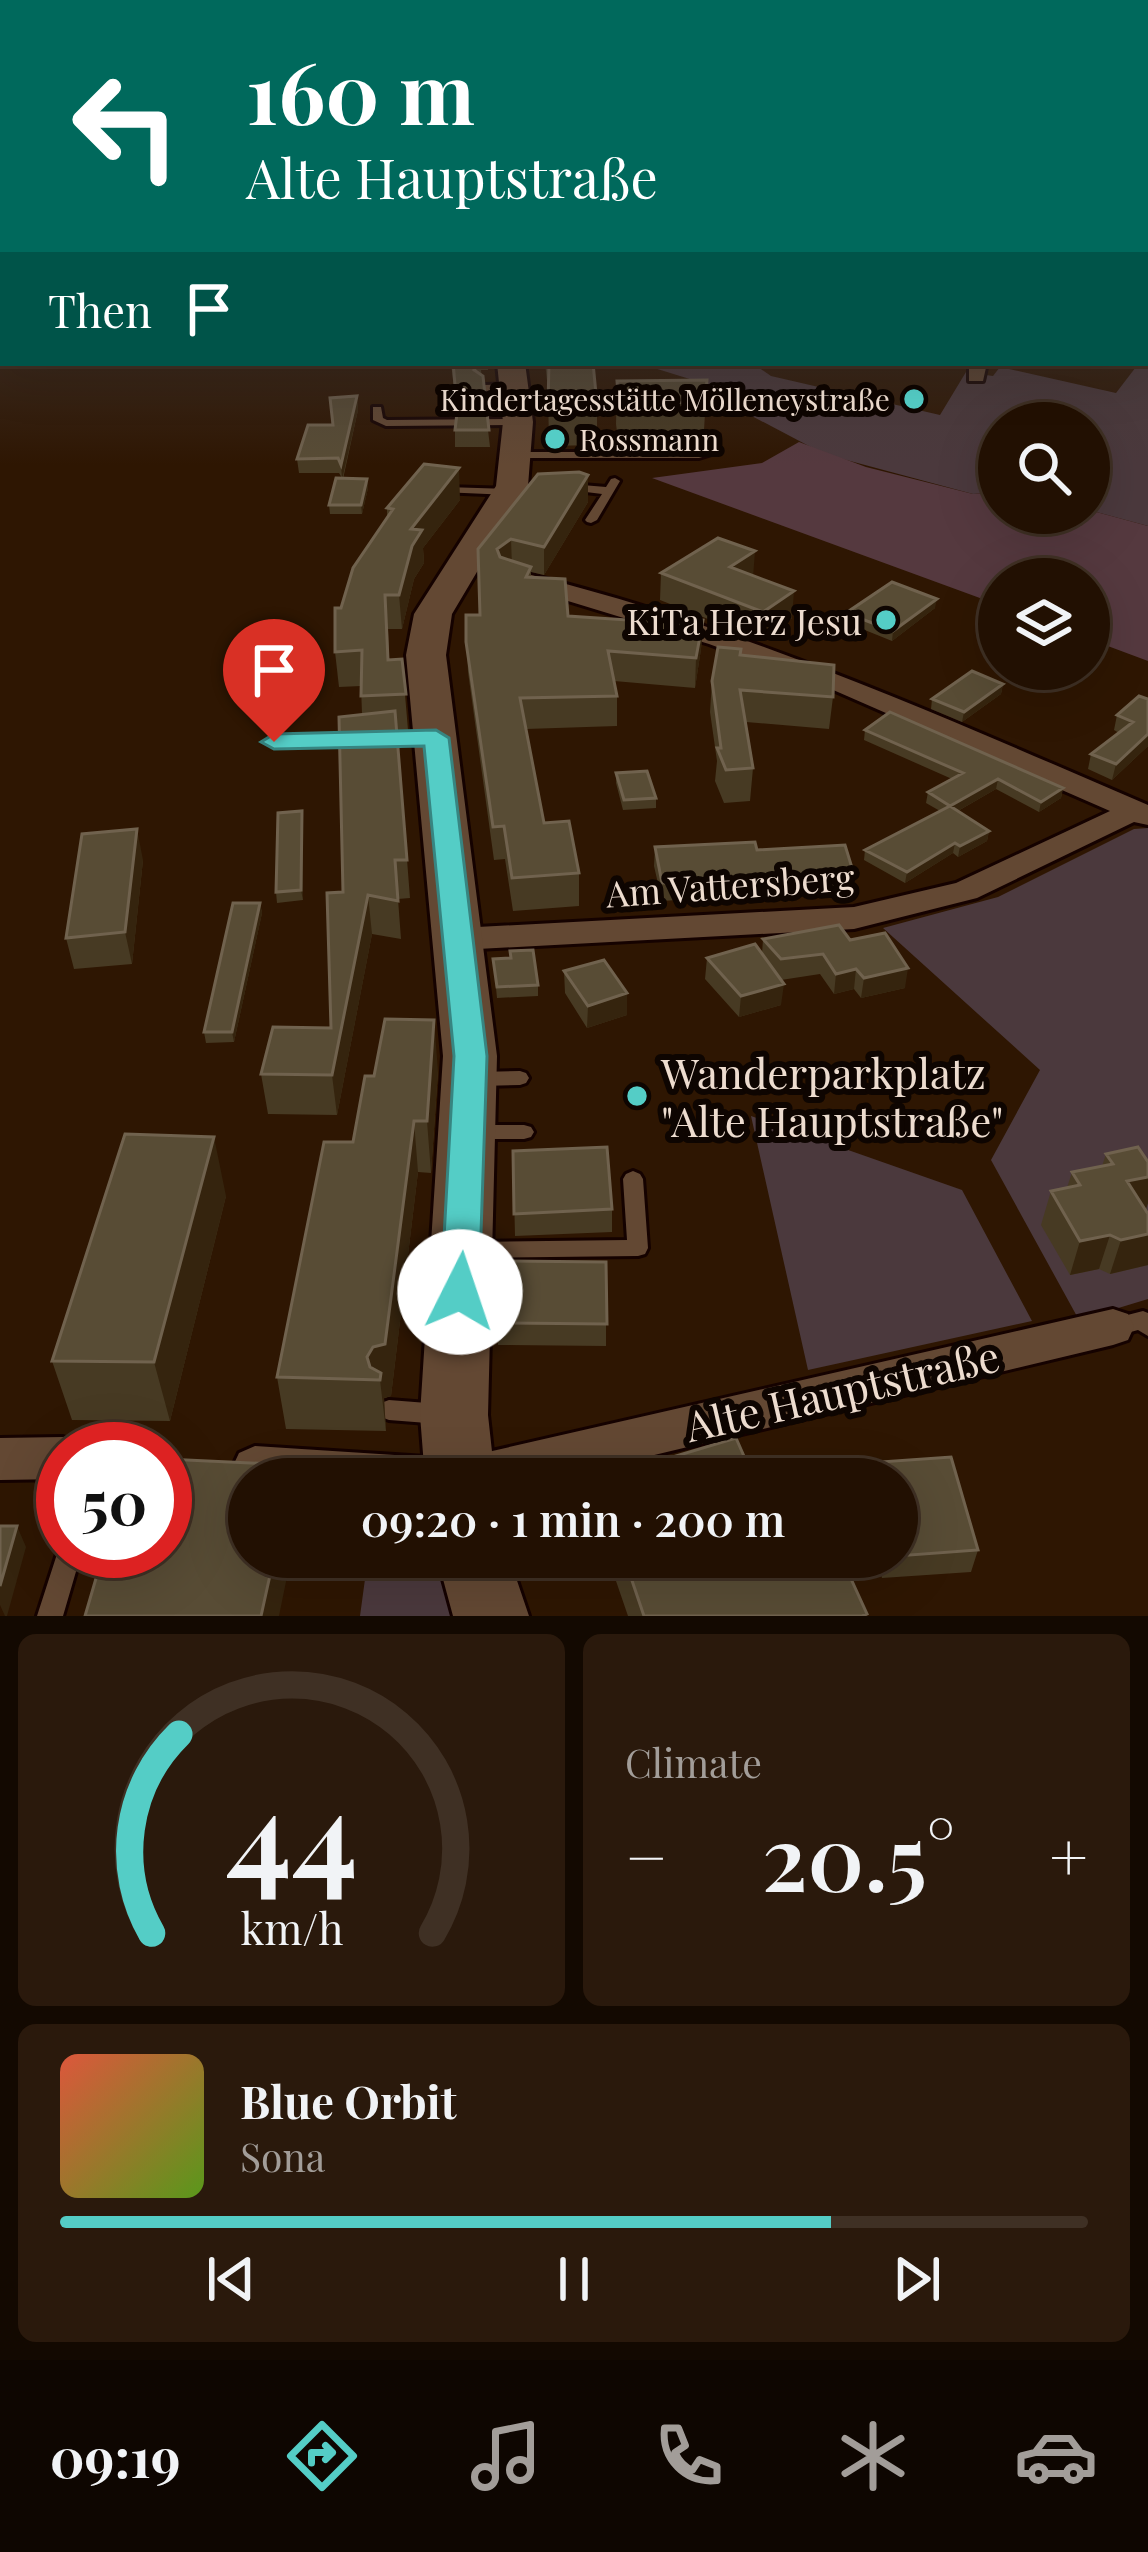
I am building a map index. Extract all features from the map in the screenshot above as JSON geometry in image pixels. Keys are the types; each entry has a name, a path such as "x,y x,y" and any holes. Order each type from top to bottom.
{"main road":[{"path":"457,1458 454,1415 464,1250 496,1105 459,939 426,655 433,614 511,428"},
{"path":"479,1578 490,1616"}],"street":[{"path":"514,578 718,639 841,683 1138,814"},
{"name":"Am Vattersberg","path":"459,939 854,918 966,891 1138,814"},
{"name":"Alte Hauptstraße","path":"551,1458 1131,1327"},
{"path":"0,1459 36,1458"},
{"name":"Alte Hauptstraße","path":"208,1466 228,1467"}],"lane":[{"path":"376,409 378,421 386,423 511,428 699,455 715,449 714,435"},
{"path":"433,483 446,490 511,428"},
{"path":"560,487 612,486 591,520"},
{"path":"274,742 436,738"},
{"path":"464,1250 638,1248 633,1179"},
{"path":"389,1410 454,1415"},
{"path":"50,1616 62,1578"}],"shaded area":[{"path":"648,366 756,366 771,376 940,415 966,372 993,376 1000,367 1116,393 1137,366 1148,366 1148,526 1110,516 1110,402 978,402 978,494 973,494 824,454 748,414 709,385"},
{"path":"799,442 866,467 978,494 978,534 1110,534 1110,516 1148,526 1148,661 1110,647 1110,558 978,558 978,597 652,478 762,463"},
{"path":"1148,828 1148,1299 1079,1320 991,1160 1040,1070 883,928 998,897 1134,829"},
{"path":"751,1116 962,1190 1032,1321 808,1370"},
{"path":"365,1578 475,1578 486,1616 360,1616"}],"building":[{"path":"453,366 477,366 474,370 483,376 485,395 456,395"},
{"path":"549,366 593,366 597,404 548,405"},
{"path":"707,380 705,402 619,403 617,381"},
{"path":"357,396 341,465 338,458 297,459 308,425 333,425 330,398"},
{"path":"457,413 487,413 489,430 455,430"},
{"path":"424,464 459,468 411,529 422,530 412,546 399,595 385,595 388,660 402,659 406,694 361,696 362,650 335,652 335,608 341,608 353,568 393,509 387,508"},
{"path":"538,474 588,475 544,547 511,539 497,549 500,557 531,567 526,577 565,579 568,616 642,621 643,614 703,620 696,658 608,651 617,696 520,698 544,823 569,821 579,873 512,878 504,826 493,827 466,615 480,615 478,549"},
{"path":"336,478 367,479 361,505 329,505"},
{"path":"718,538 755,551 730,567 794,591 763,612 661,573"},
{"path":"892,582 937,599 893,631 846,613"},
{"path":"718,647 741,649 740,655 834,665 833,697 740,690 753,768 726,770 717,748 721,748 712,681"},
{"path":"972,671 978,674 978,690 995,690 964,712 932,699"},
{"path":"1139,696 1148,699 1148,734 1116,764 1091,754 1133,722 1117,715"},
{"path":"395,711 407,860 395,860 398,901 368,895 332,1075 261,1074 273,1027 331,1028 327,893 343,892 339,717"},
{"path":"890,712 1063,788 1041,802 998,779 950,806 928,792 963,773 865,730"},
{"path":"647,771 656,798 624,800 616,773"},
{"path":"950,806 989,831 960,846 955,843 907,872 865,850"},
{"path":"302,811 301,890 276,892 278,813"},
{"path":"137,829 125,932 66,938 82,834"},
{"path":"755,842 757,850 845,845 853,871 662,883 655,847"},
{"path":"233,903 260,903 232,1032 204,1032"},
{"path":"839,925 850,940 885,933 908,968 864,978 856,969 836,974 823,954 781,959 763,939"},
{"path":"755,944 784,984 741,996 707,958"},
{"path":"533,950 538,985 497,987 493,959 511,958 510,951"},
{"path":"604,960 627,993 588,1006 564,971"},
{"path":"385,1019 434,1020 427,1121 414,1121 385,1344 373,1347 367,1357 370,1367 381,1373 380,1380 277,1377 324,1142 353,1142 365,1076 374,1076"},
{"path":"125,1134 214,1137 154,1362 52,1361"},
{"path":"607,1147 612,1209 514,1214 513,1151"},
{"path":"1138,1147 1148,1162 1148,1177 1127,1181 1148,1214 1148,1234 1080,1241 1051,1191 1080,1185 1072,1172 1113,1164 1106,1154"},
{"path":"500,1261 606,1262 607,1324 497,1323"},
{"path":"736,1438 745,1458 669,1458"},
{"path":"951,1457 978,1550 918,1554 918,1459"},
{"path":"192,1460 228,1462 228,1578 269,1578 261,1616 85,1616 96,1578 192,1578"},
{"path":"0,1526 17,1526 0,1586"},
{"path":"631,1578 851,1578 867,1614 862,1616 644,1616"}],"place":[{"name":"Kindertagesstätte Mölleneystraße","path":"914,399"},
{"name":"Rossmann","path":"555,439"},
{"name":"KiTa Herz Jesu","path":"886,620"},
{"name":"Wanderparkplatz \"Alte Hauptstraße\"","path":"637,1096"}],"route":[{"path":"274,742 436,738 470,1056 460,1292"}]}
